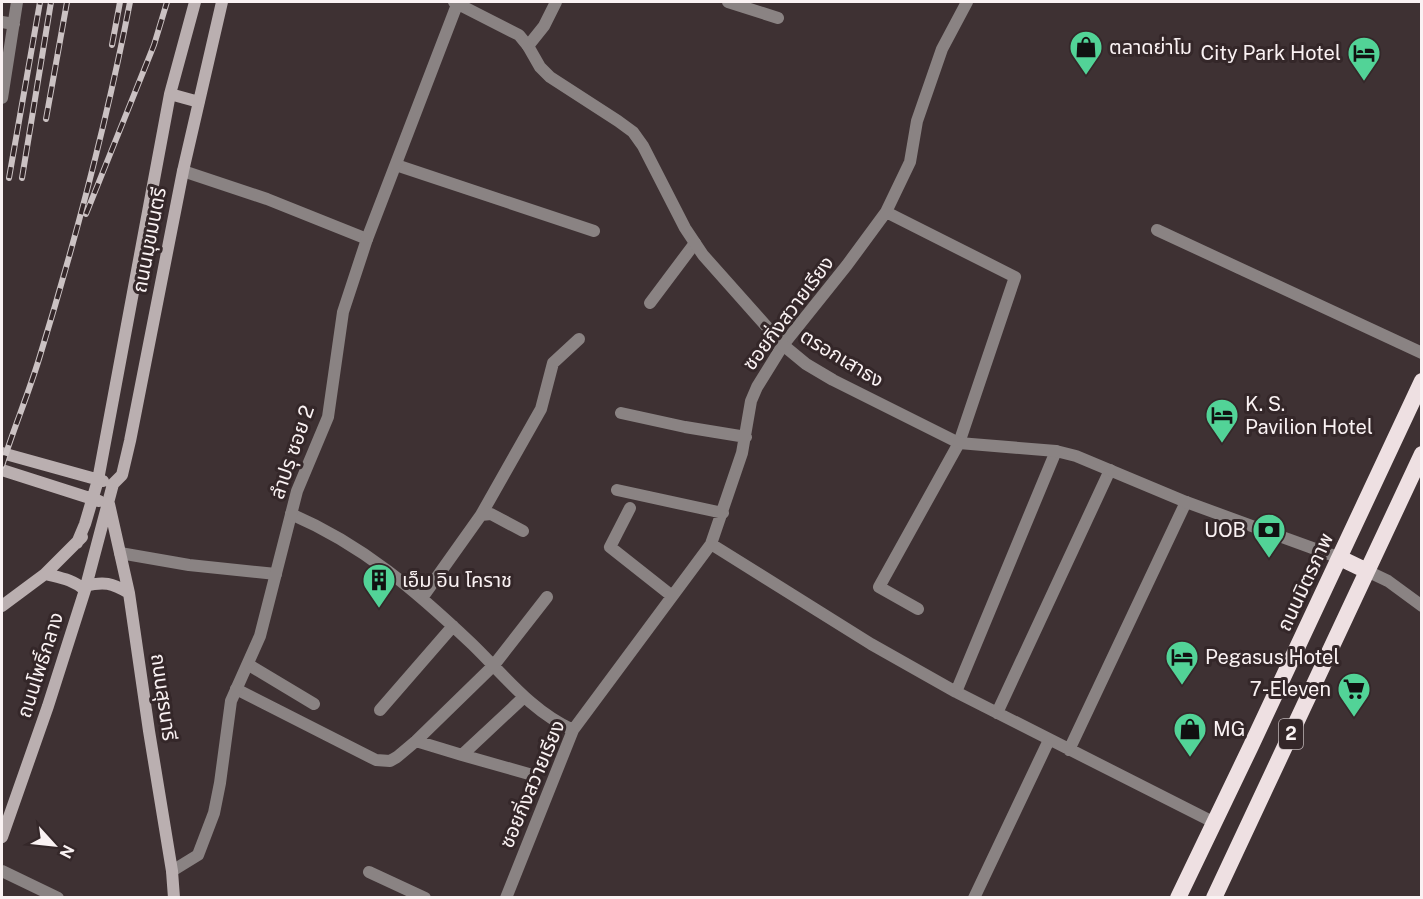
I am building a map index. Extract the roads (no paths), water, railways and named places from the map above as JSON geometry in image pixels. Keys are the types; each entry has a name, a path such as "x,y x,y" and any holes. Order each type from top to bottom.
{"highway":[{"name":"ถนนมิตรภาพ","path":"1178,897 1215,823 1422,381"},
{"name":"2","path":"1214,897 1422,454"},
{"path":"1340,558 1367,570"}],"main road":[{"name":"ถนนมุขมนตรี","path":"77,543 86,524 98,480 170,94 195,2"},
{"name":"ถนนมุขมนตรี","path":"109,504 113,484 122,475 130,441 183,171 222,2"},
{"path":"170,94 199,102"},
{"path":"2,453 113,484"},
{"path":"2,470 109,504 77,543 45,574 2,606"},
{"name":"ถนนสุรนารี","path":"109,504 129,592 148,731 172,871 174,897"},
{"name":"ถนนโพธิ์กลาง","path":"2,837 48,706 109,504"},
{"path":"45,574 65,578 85,588 100,582 129,592"}],"street":[{"path":"2,94 8,23 17,2"},
{"name":"ตรอกเสาธง","path":"456,2 519,35 540,67 550,77 633,132 643,146 695,243 751,312 783,345 806,364 833,380 959,442 1056,451 1076,456 1186,502 1340,558"},
{"name":"ลำปรุ ซอย 2","path":"172,871 198,855 214,813 228,720 236,688 249,665 260,636 291,514 306,466 328,417 343,312 367,239 456,2"},
{"path":"528,46 544,26 556,2"},
{"path":"728,2 778,18"},
{"name":"ซอยกิ่งสวายเรียง","path":"506,897 573,730 711,544 746,437 751,401 757,387 783,345 886,212 910,162 917,121 942,49 967,2"},
{"path":"396,165 594,231"},
{"path":"183,171 267,199 367,239"},
{"path":"886,212 1015,277 959,442 879,587 918,609"},
{"path":"1157,230 1422,354"},
{"path":"650,303 695,243"},
{"path":"422,598 481,515 541,409 553,363 579,339"},
{"path":"621,413 746,437"},
{"path":"956,692 1056,451"},
{"path":"997,713 1110,470"},
{"path":"617,490 723,513"},
{"path":"1069,750 1186,502"},
{"path":"630,508 610,547 672,596"},
{"path":"291,514 326,529 390,571 453,626 524,697 550,718 573,730"},
{"path":"481,515 491,514 523,531"},
{"path":"711,544 871,644 956,692 1215,823"},
{"path":"120,553 189,565 276,574"},
{"path":"1367,570 1388,581 1422,606"},
{"path":"236,688 376,760 390,761 397,758 416,741 494,665 547,597"},
{"path":"380,710 453,626"},
{"path":"249,665 314,704"},
{"path":"462,755 524,697"},
{"path":"974,897 1048,740"},
{"path":"416,741 529,774"},
{"path":"2,871 58,897"},
{"path":"369,872 425,897"}],"railway":[{"path":"9,178 40,2"},
{"path":"22,178 51,2"},
{"path":"46,119 67,2"},
{"path":"112,45 120,2"},
{"path":"2,466 39,359 78,226 101,136 130,2"},
{"path":"86,214 154,45 167,2"}],"place":[{"name":"ตลาดย่าโม","path":"1086,76"},
{"name":"City Park Hotel","path":"1364,82"},
{"name":"K. S. Pavilion Hotel","path":"1222,444"},
{"name":"UOB","path":"1269,559"},
{"name":"เอ็ม อิน โคราช","path":"379,609"},
{"name":"Pegasus Hotel","path":"1182,686"},
{"name":"7-Eleven","path":"1354,718"},
{"name":"MG","path":"1190,758"}]}
